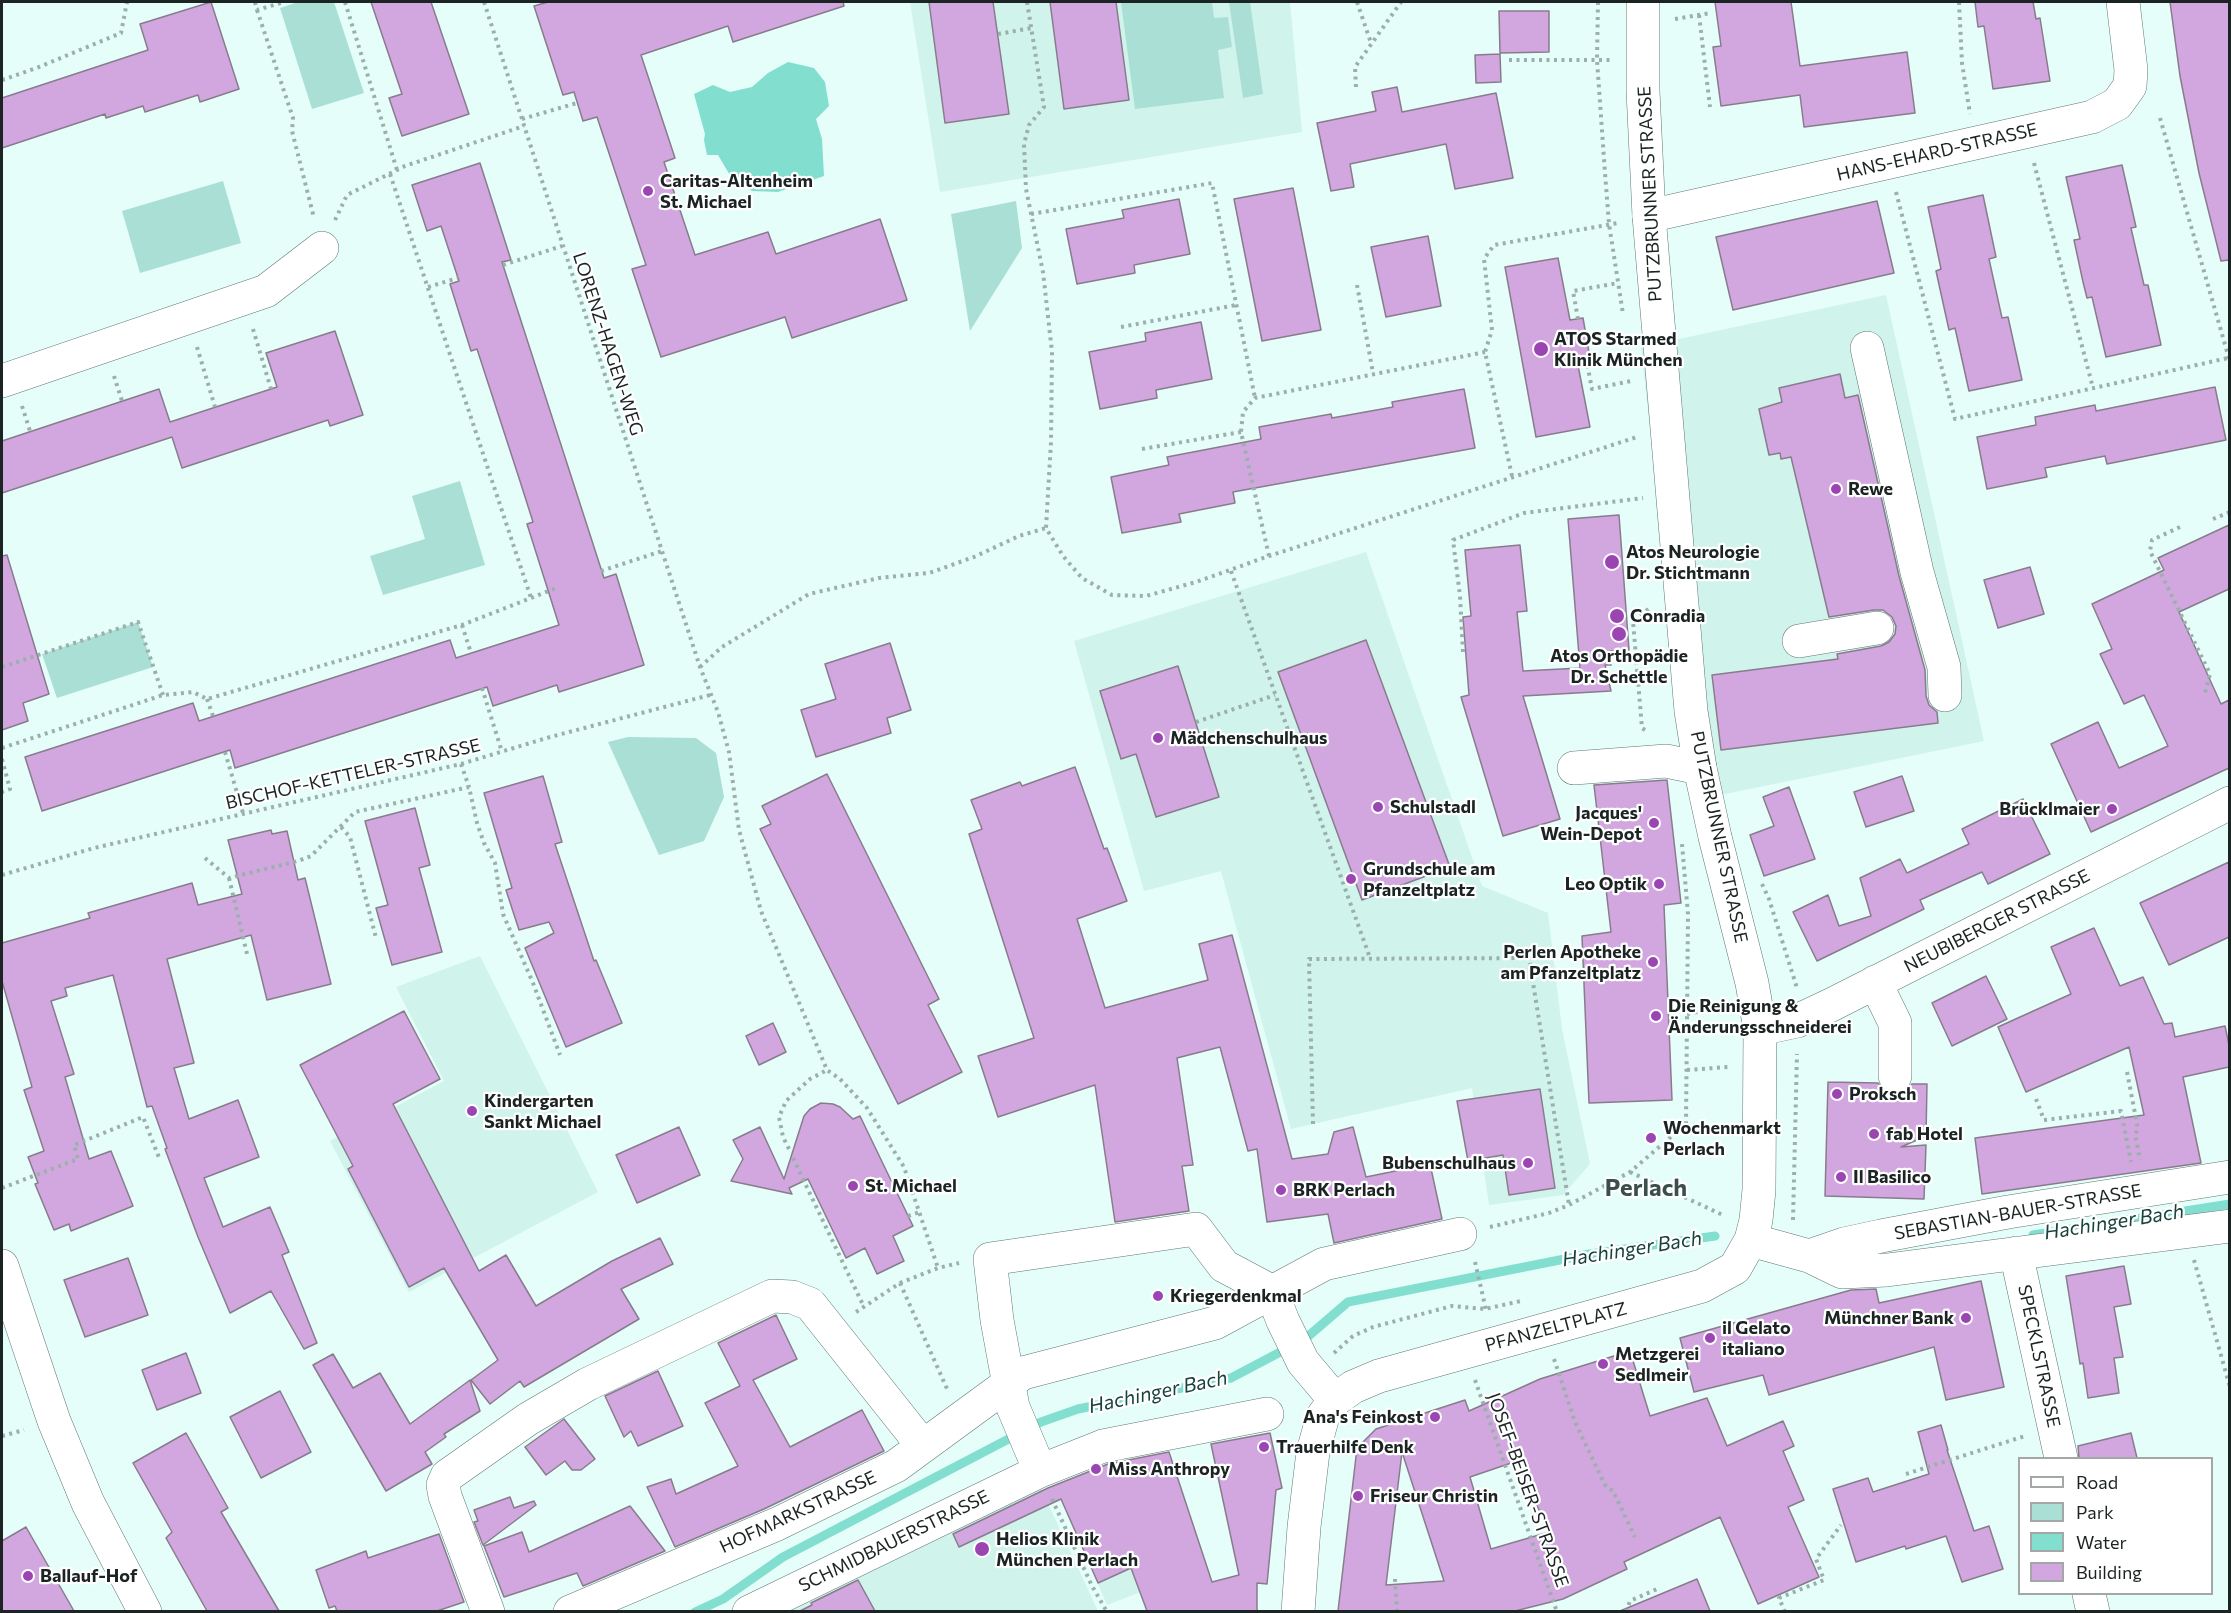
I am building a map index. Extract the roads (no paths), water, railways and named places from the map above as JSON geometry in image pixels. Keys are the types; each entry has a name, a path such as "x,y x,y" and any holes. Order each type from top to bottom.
{"street":[{"name":"PUTZBRUNNER STRASSE","path":"1643,2 1649,216 1691,706 1683,760 1715,837 1756,999 1761,1029 1759,1190 1751,1240"},
{"name":"HANS-EHARD-STRASSE","path":"1649,216 2092,117 2117,104 2130,86 2131,70 2123,2"},
{"path":"2,381 266,291 322,248"},
{"path":"1867,348 1915,562 1944,667 1945,695"},
{"path":"1799,641 1877,628"},
{"path":"1574,768 1683,760"},
{"name":"NEUBIBERGER STRASSE","path":"1761,1029 1797,1021 2229,803"},
{"path":"1875,982 1894,1023 1895,1076"},
{"name":"SEBASTIAN-BAUER-STRASSE","path":"1809,1256 1844,1244 2008,1212 2229,1177"},
{"name":"SEBASTIAN-BAUER-STRASSE","path":"1751,1240 1809,1256 1842,1272 1887,1270 2229,1226"},
{"path":"1267,1414 1034,1459 1011,1395 997,1320 990,1259 1196,1229 1224,1266 1271,1291 1283,1321 1317,1359 1335,1400 1323,1416 1313,1452 1304,1527 1299,1611"},
{"name":"PFANZELTPLATZ","path":"1335,1400 1353,1387 1378,1376 1702,1286 1735,1268 1751,1240"},
{"path":"1011,1395 1023,1373 1215,1323 1324,1264 1467,1247"},
{"name":"SPECKLSTRASSE","path":"2016,1253 2061,1457"},
{"path":"2,1266 54,1421 88,1503 145,1611"},
{"path":"488,1611 445,1496 442,1485 447,1476 528,1419 588,1384 772,1296 792,1297 810,1304 923,1446"},
{"name":"HOFMARKSTRASSE","path":"570,1611 777,1524 896,1466 960,1419 1011,1395"},
{"name":"SCHMIDBAUERSTRASSE","path":"749,1611 1034,1459"},
{"path":"2089,1595 2093,1611"}],"water":[{"path":"788,62 814,68 825,82 829,106 816,119 822,139 824,176 778,192 752,191 731,177 718,155 707,155 705,134 694,94 713,85 730,92 752,87 768,73"}],"waterway":[{"name":"Hachinger Bach","path":"2033,1235 2230,1204"},
{"name":"Hachinger Bach","path":"695,1612 723,1599 783,1557 1041,1422 1078,1409 1231,1378 1305,1339 1348,1302 1590,1254 1715,1236"}],"place":[{"name":"Caritas-Altenheim St. Michael","path":"648,191"},
{"name":"ATOS Starmed Klinik München","path":"1541,349"},
{"name":"Rewe","path":"1836,489"},
{"name":"Atos Neurologie Dr. Stichtmann","path":"1612,562"},
{"name":"Conradia","path":"1617,616"},
{"name":"Atos Orthopädie Dr. Schettle","path":"1619,634"},
{"name":"Mädchenschulhaus","path":"1158,738"},
{"name":"Schulstadl","path":"1378,807"},
{"name":"Brücklmaier","path":"2112,809"},
{"name":"Jacques' Wein-Depot","path":"1654,823"},
{"name":"Grundschule am Pfanzeltplatz","path":"1351,879"},
{"name":"Leo Optik","path":"1659,884"},
{"name":"Perlen Apotheke am Pfanzeltplatz","path":"1653,962"},
{"name":"Die Reinigung & Änderungsschneiderei","path":"1656,1016"},
{"name":"Proksch","path":"1837,1094"},
{"name":"Kindergarten Sankt Michael","path":"472,1111"},
{"name":"fab Hotel","path":"1874,1134"},
{"name":"Wochenmarkt Perlach","path":"1651,1138"},
{"name":"Bubenschulhaus","path":"1528,1163"},
{"name":"Il Basilico","path":"1841,1177"},
{"name":"St. Michael","path":"853,1186"},
{"name":"BRK Perlach","path":"1281,1190"},
{"name":"Kriegerdenkmal","path":"1158,1296"},
{"name":"Münchner Bank","path":"1966,1318"},
{"name":"il Gelato italiano","path":"1710,1338"},
{"name":"Metzgerei Sedlmeir","path":"1603,1364"},
{"name":"Ana's Feinkost","path":"1435,1417"},
{"name":"Trauerhilfe Denk","path":"1264,1447"},
{"name":"Miss Anthropy","path":"1096,1469"},
{"name":"Friseur Christin","path":"1358,1496"},
{"name":"Helios Klinik München Perlach","path":"982,1549"},
{"name":"Ballauf-Hof","path":"28,1576"}],"district":[{"name":"Perlach","path":"1646,1188"}]}
